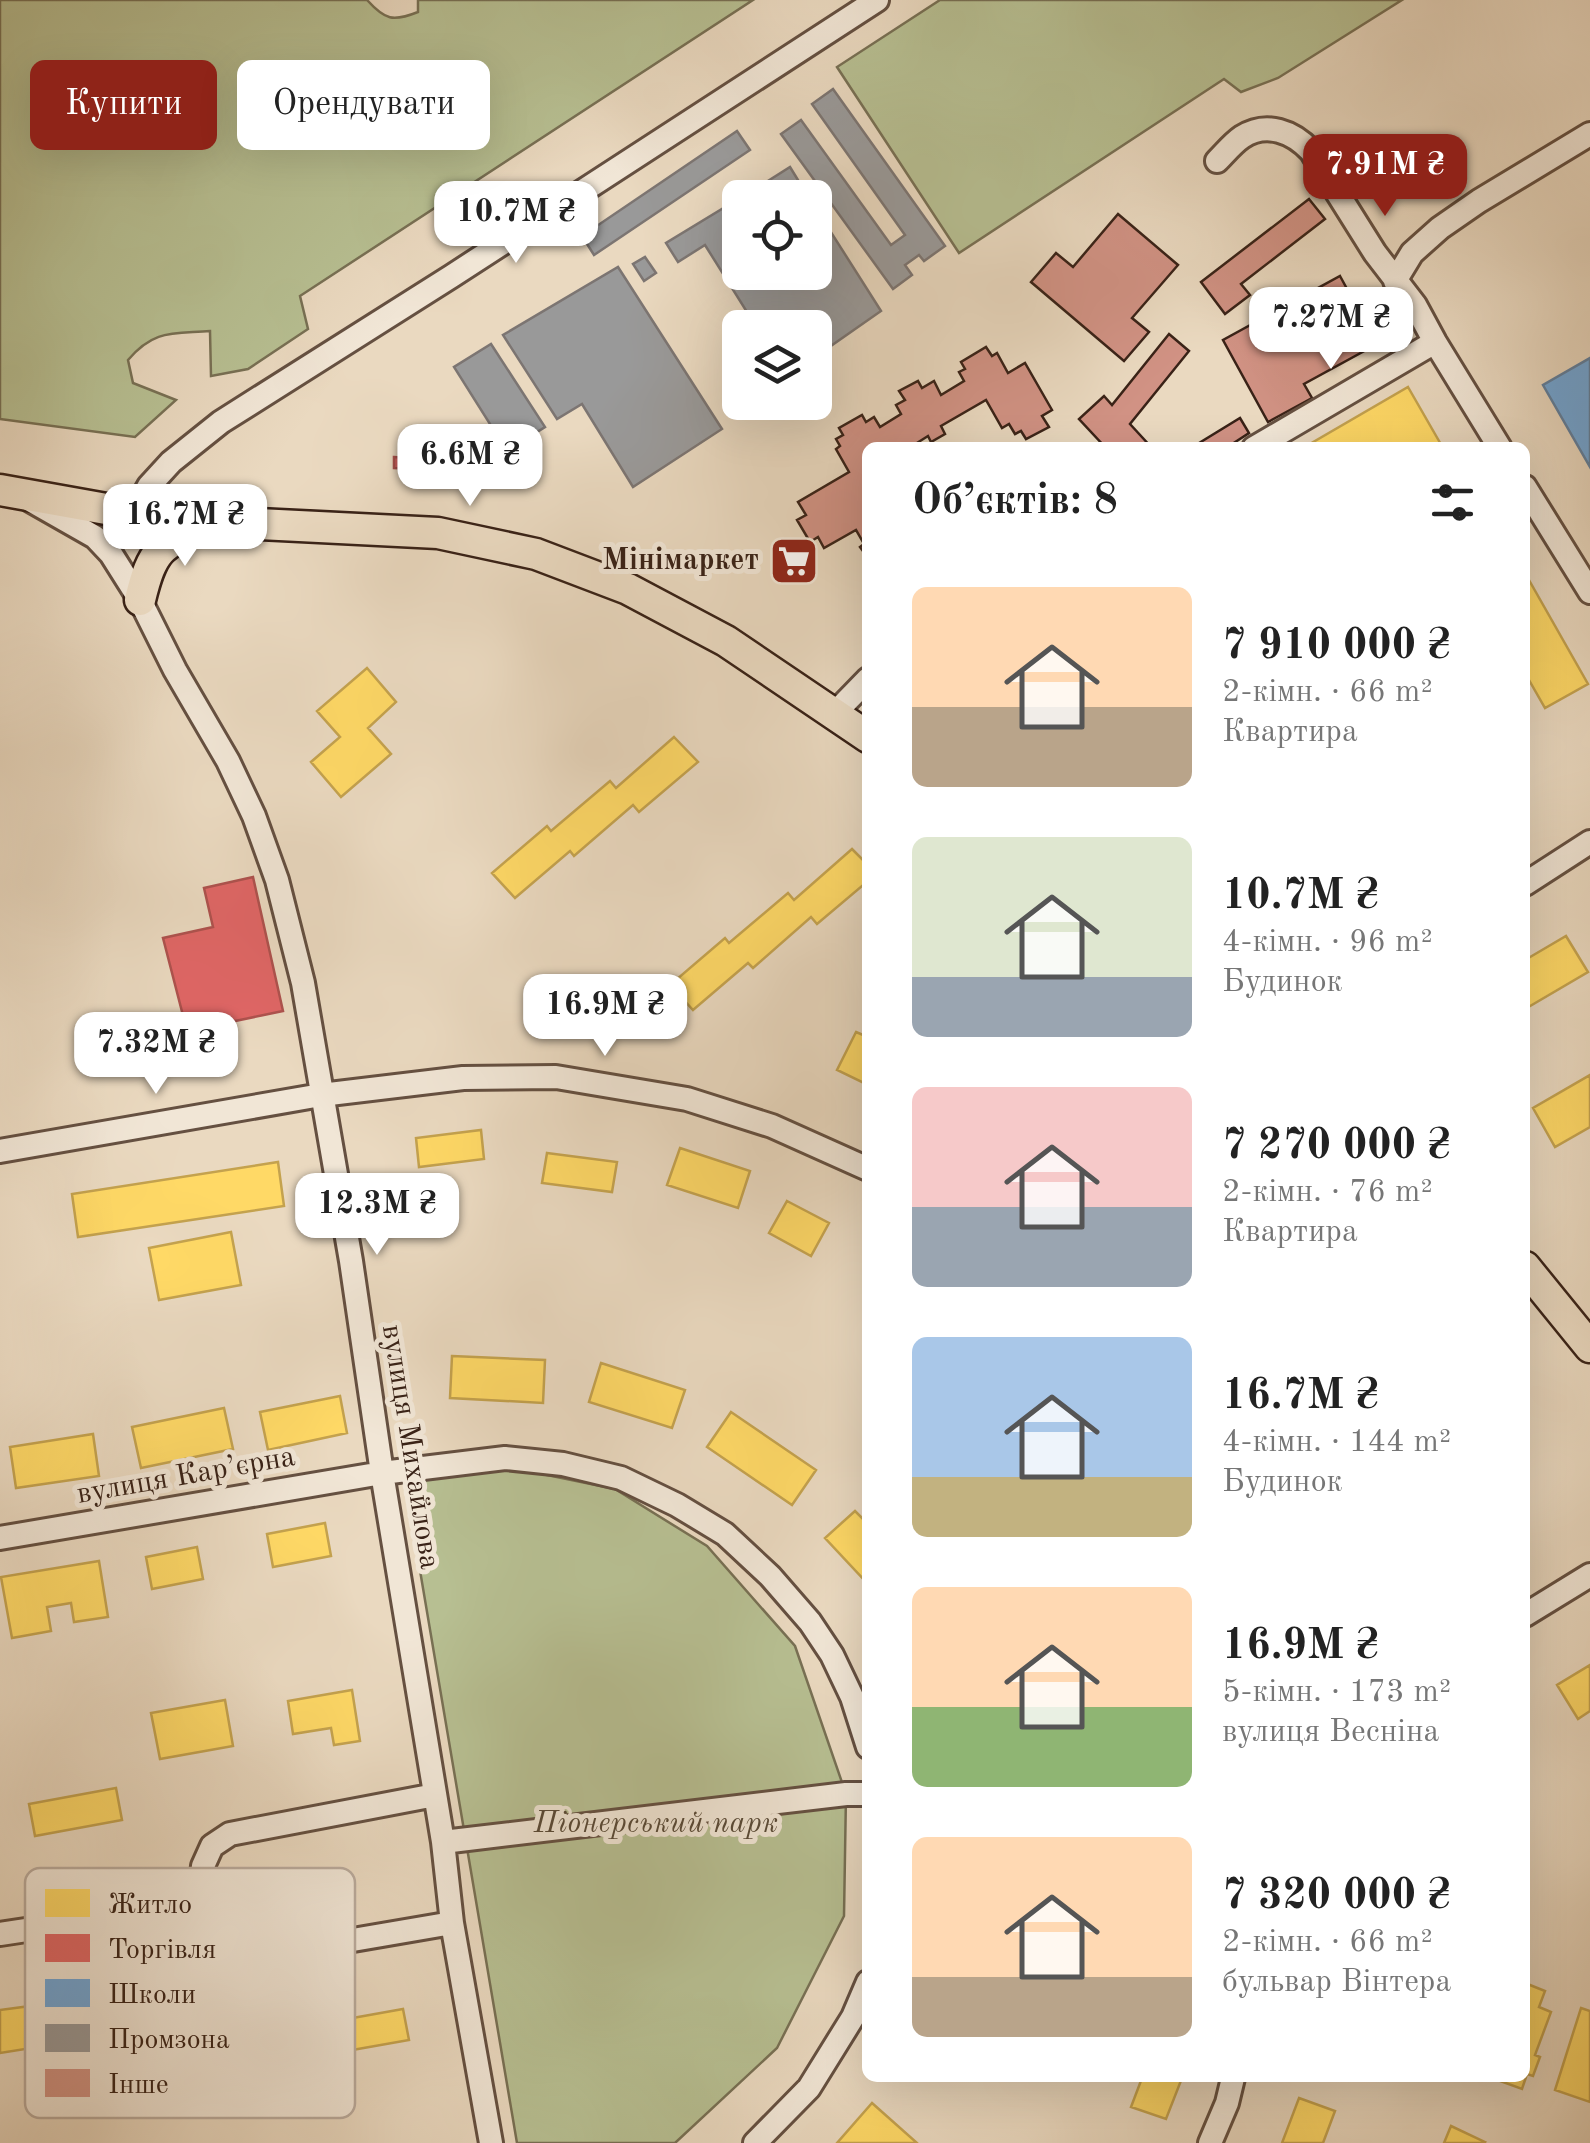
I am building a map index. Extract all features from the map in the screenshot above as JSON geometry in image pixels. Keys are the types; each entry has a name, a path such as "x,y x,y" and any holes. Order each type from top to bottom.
{"main road":[{"path":"9,492 211,523 438,533 536,554 628,589 726,641 862,733"},
{"path":"140,600 146,572 159,549 211,523"},
{"path":"1530,1272 1590,1347"}],"street":[{"path":"133,514 171,462 221,422 878,0"},
{"path":"1217,161 1253,132 1266,130 1298,137 1415,305 1496,442"},
{"path":"1394,280 1412,253 1440,228 1590,134"},
{"path":"1264,442 1435,342"},
{"name":"вулиця Михайлова","path":"9,492 95,537 111,554 228,761 254,816 277,880 302,982 351,1261 443,1842 452,1923 490,2143"},
{"path":"1530,495 1590,592"},
{"path":"834,714 862,685"},
{"path":"1530,881 1590,842"},
{"path":"0,1151 321,1095 463,1078 556,1077 687,1099 772,1126 862,1165"},
{"name":"вулиця Кар’єрна","path":"0,1538 382,1473 505,1458 563,1464 622,1478 724,1534 770,1576 810,1622 852,1697 862,1729"},
{"path":"1530,1612 1590,1574"},
{"path":"443,1842 862,1794"},
{"path":"203,1868 212,1846 230,1834 435,1795"},
{"path":"355,1940 452,1923"},
{"path":"0,1934 25,1930"},
{"path":"755,2143 809,2088 853,2018 862,1996"},
{"path":"1210,2143 1228,2103 1231,2082"}],"green space":[{"path":"0,0 367,0 379,12 396,18 418,12 418,0 753,0 300,296 308,329 248,369 211,376 210,331 165,335 137,350 128,360 133,383 176,400 135,437 0,419"},
{"path":"940,0 1402,0 1278,78 1241,92 1224,79 959,253 837,67"},
{"name":"Піонерський парк","path":"498,1465 615,1489 707,1546 795,1646 846,1794 844,1916 777,2048 675,2143 517,2143 404,1476"}],"building: Житло":[{"path":"1408,387 1440,442 1313,442"},
{"path":"1530,582 1588,684 1545,708 1530,682"},
{"path":"367,668 396,702 368,728 391,754 341,797 311,762 340,737 317,711"},
{"path":"674,737 698,762 639,812 633,805 574,856 570,851 515,898 492,873 547,826 551,831 610,781 616,788"},
{"path":"852,849 862,859 862,886 817,924 811,917 753,968 748,963 693,1010 670,985 725,938 729,943 788,893 794,900"},
{"path":"1566,936 1588,972 1530,1006 1530,957"},
{"path":"856,1032 862,1034 862,1082 837,1070"},
{"path":"1590,1075 1590,1127 1555,1147 1533,1108"},
{"path":"481,1130 484,1159 419,1167 416,1138"},
{"path":"680,1148 750,1171 738,1208 667,1185"},
{"path":"547,1153 617,1162 612,1192 542,1183"},
{"path":"278,1162 284,1206 78,1237 72,1194"},
{"path":"787,1201 829,1223 811,1256 769,1233"},
{"path":"231,1232 241,1285 159,1300 149,1248"},
{"path":"452,1356 545,1360 543,1403 450,1398"},
{"path":"601,1363 685,1390 672,1428 589,1402"},
{"path":"340,1396 347,1433 268,1450 260,1412"},
{"path":"224,1408 233,1449 141,1468 132,1427"},
{"path":"731,1412 816,1470 792,1505 707,1447"},
{"path":"93,1434 99,1476 16,1488 10,1447"},
{"path":"855,1511 862,1518 862,1578 825,1538"},
{"path":"325,1523 331,1556 273,1567 267,1534"},
{"path":"197,1547 203,1579 152,1589 146,1557"},
{"path":"99,1561 108,1617 74,1622 71,1603 47,1607 51,1631 12,1638 1,1577"},
{"path":"1590,1665 1590,1711 1578,1719 1557,1685"},
{"path":"352,1690 360,1741 334,1745 331,1728 293,1734 288,1701"},
{"path":"225,1700 233,1746 160,1759 151,1713"},
{"path":"116,1788 122,1820 35,1836 29,1804"},
{"path":"1530,1985 1545,1991 1539,2007 1551,2012 1535,2055 1540,2057 1533,2076"},
{"path":"25,2007 25,2049 0,2053 0,2010"},
{"path":"1581,2008 1590,2011 1590,2102 1555,2090"},
{"path":"403,2009 409,2040 355,2050 355,2018"},
{"path":"1140,2082 1180,2082 1166,2119 1131,2107"},
{"path":"1503,2082 1524,2082 1522,2089"},
{"path":"1299,2098 1335,2111 1323,2143 1282,2143"},
{"path":"872,2103 917,2143 837,2143"},
{"path":"1451,2126 1485,2142 1444,2143"}],"building: Торгівля":[{"path":"394,457 419,459 418,469 394,468"},
{"path":"253,877 283,1011 187,1031 163,938 213,927 204,888"}],"building: Школи":[{"path":"1590,358 1590,467 1543,385"}],"building: Промзона":[{"path":"833,89 945,246 924,261 919,255 905,265 912,275 893,289 832,205 832,180 814,180 781,134 801,120 891,245 905,235 812,104"},
{"path":"737,131 750,150 594,255 582,236"},
{"path":"790,167 798,180 769,180"},
{"path":"722,209 722,272 705,245 678,262 666,243"},
{"path":"832,234 881,311 832,345 832,310 746,310 733,290 832,290"},
{"path":"645,257 656,273 644,281 633,264"},
{"path":"618,267 722,429 633,487 582,404 557,419 503,335"},
{"path":"491,344 545,427 507,451 454,367"}],"building: Інше":[{"path":"1309,199 1325,219 1241,284 1250,295 1225,314 1201,282"},
{"path":"1118,214 1178,265 1132,318 1149,332 1124,361 1031,282 1056,253 1073,267"},
{"path":"1340,276 1377,344 1304,384 1312,398 1268,422 1223,340"},
{"path":"1169,334 1189,351 1130,424 1146,442 1100,442 1079,419 1104,396 1112,405"},
{"path":"986,347 992,356 997,353 1008,373 1025,363 1052,410 1042,416 1049,427 1026,439 1021,431 1015,434 1009,424 1002,428 986,400 941,426 945,434 931,442 928,436 918,442 862,442 862,540 856,530 824,548 818,537 810,542 797,520 806,515 798,502 849,472 836,449 840,446 836,439 843,435 839,428 862,415 866,422 874,417 880,427 901,414 896,405 905,400 899,391 918,381 922,388 934,381 941,395 964,381 959,372 965,369 961,362"},
{"path":"1240,418 1249,433 1235,442 1201,442"}],"place":[{"name":"Мінімаркет","path":"794,561"}]}
